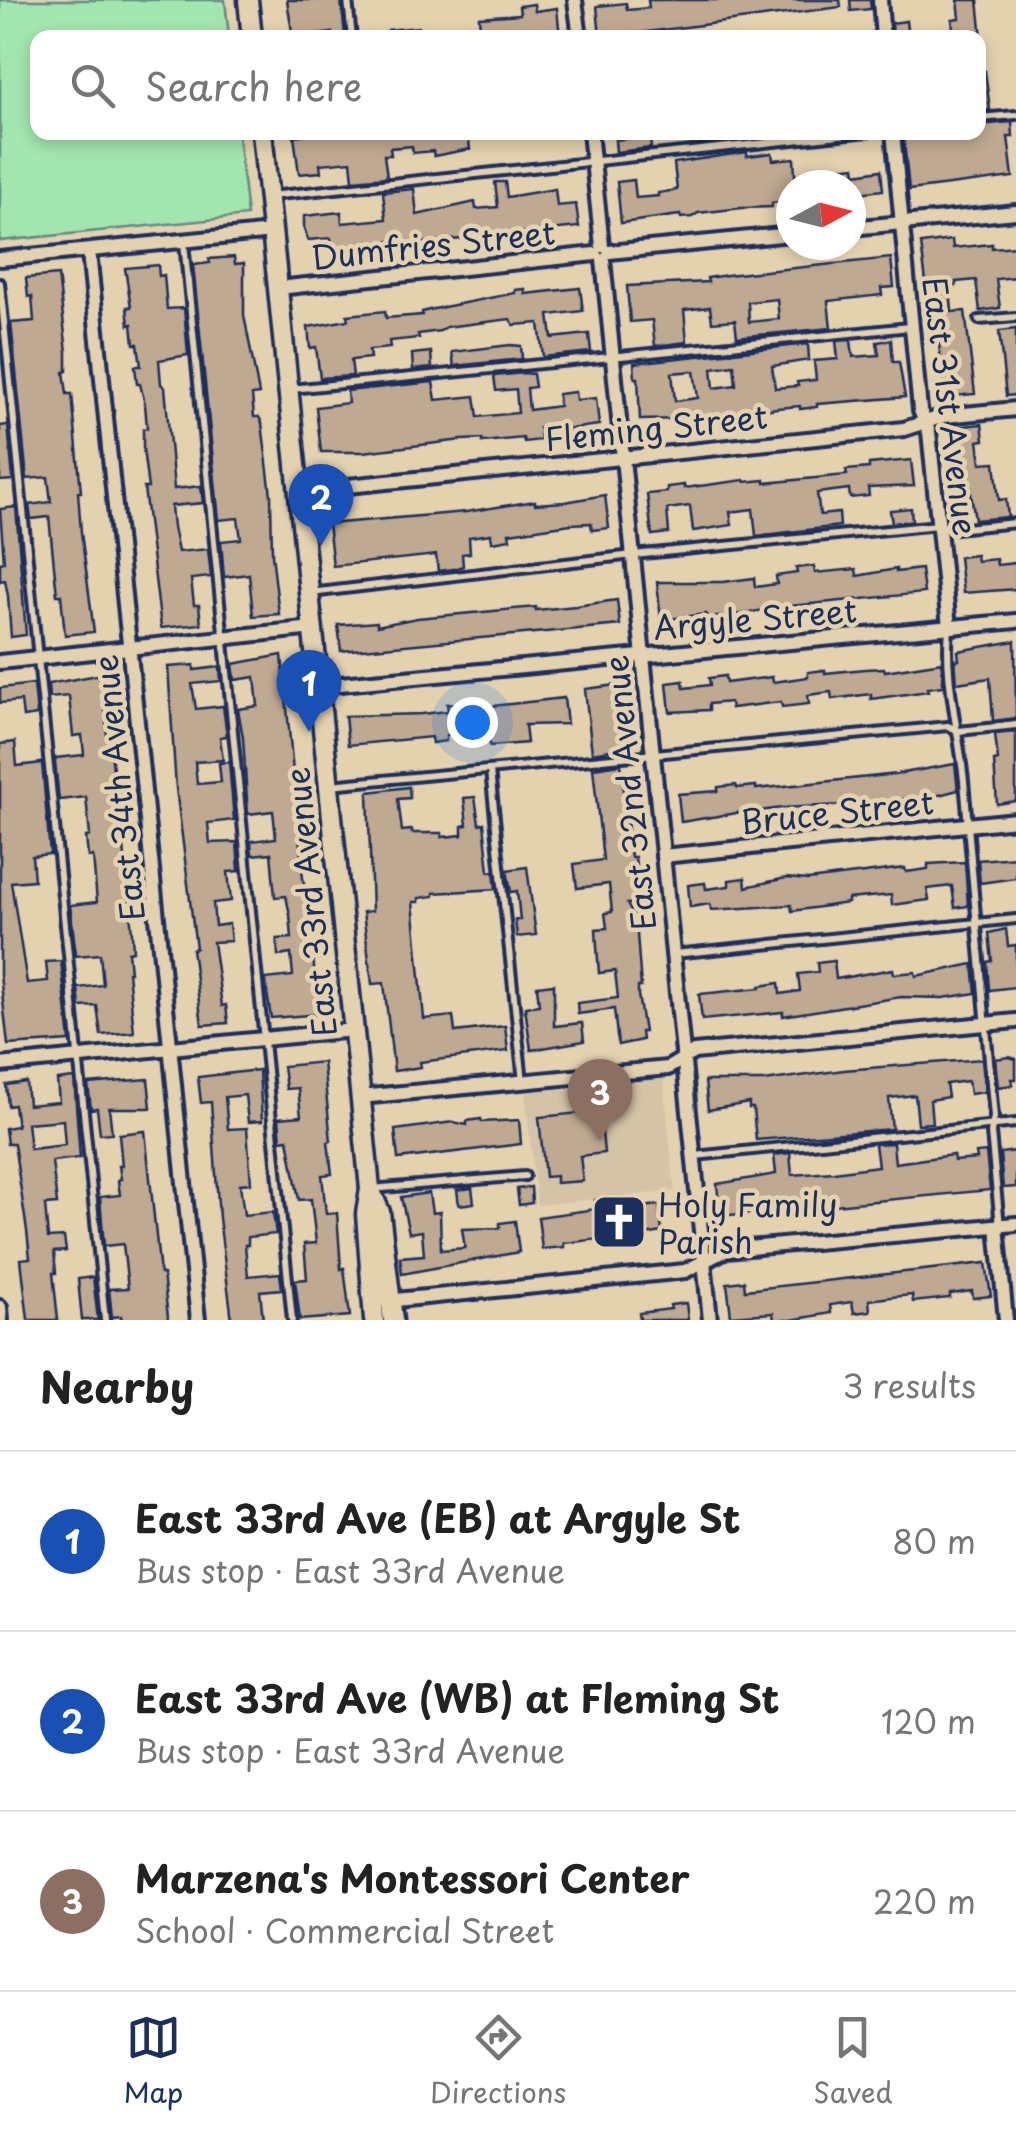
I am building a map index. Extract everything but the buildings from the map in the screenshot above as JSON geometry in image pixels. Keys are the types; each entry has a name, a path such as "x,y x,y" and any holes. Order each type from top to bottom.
{"street":[{"path":"248,0 251,30"},
{"path":"575,0 579,30"},
{"path":"880,0 883,30"},
{"name":"East 33rd Avenue","path":"263,140 370,1189 380,1212 379,1308 393,1320"},
{"name":"East 32nd Avenue","path":"591,140 710,1320"},
{"name":"East 31st Avenue","path":"894,140 920,410 926,423 949,627"},
{"path":"866,227 1016,212"},
{"name":"Dumfries Street","path":"0,259 272,232"},
{"name":"Dumfries Street","path":"278,288 776,236"},
{"name":"East 34th Avenue","path":"89,252 198,1320"},
{"name":"Fleming Street","path":"299,491 904,429 944,416 1016,409"},
{"name":"Argyle Street","path":"319,686 1016,621"},
{"path":"0,662 313,628"},
{"name":"Bruce Street","path":"663,856 1016,820"},
{"path":"360,1097 668,1068 694,1052 1016,1021"},
{"path":"0,1065 353,1030"},
{"path":"379,1308 685,1271 726,1250 1016,1224"},
{"path":"999,1226 1006,1320"},
{"path":"0,1306 2,1320"}],"lane":[{"path":"348,0 351,30"},
{"path":"986,117 1016,115"},
{"path":"268,196 789,140"},
{"path":"184,242 292,1320"},
{"path":"0,283 105,1320"},
{"path":"979,320 1016,317"},
{"path":"290,390 911,327"},
{"path":"309,593 633,555 938,526 955,530 1016,523"},
{"path":"949,627 947,647 978,922 999,1226"},
{"path":"328,785 948,726 959,731 1016,725"},
{"path":"490,771 523,1084"},
{"path":"673,954 1016,918"},
{"path":"693,1156 1016,1124"},
{"path":"370,1189 525,1176"}],"shaded area":[{"path":"663,1077 675,1191 537,1205 525,1092"}],"green space":[{"path":"0,0 225,0 228,30 30,30 30,140 239,140 247,216 0,241"}],"place":[{"name":"East 33rd Ave (WB) at Fleming St","path":"321,546"},
{"name":"East 33rd Ave (EB) at Argyle St","path":"309,732"},
{"name":"Marzena's Montessori Center","path":"600,1141"},
{"name":"Holy Family Parish","path":"619,1222"}]}
